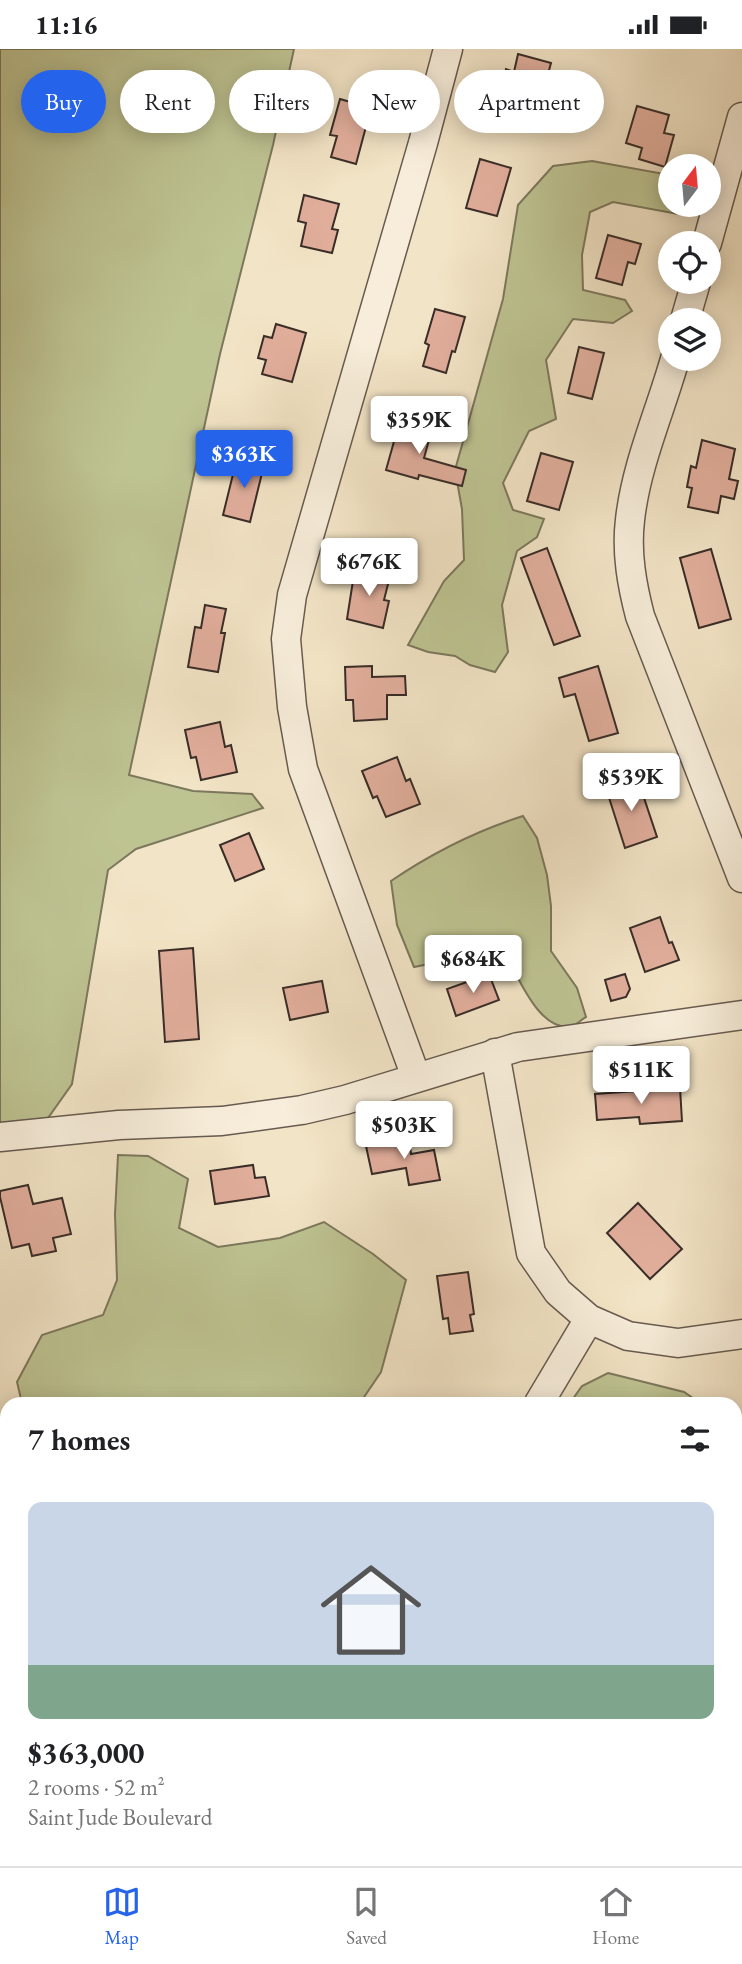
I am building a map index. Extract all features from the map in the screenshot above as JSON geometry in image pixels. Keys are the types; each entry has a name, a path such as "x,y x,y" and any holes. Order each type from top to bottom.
{"street":[{"path":"416,1077 303,769 292,707 286,639 292,594 448,49"},
{"path":"710,231 742,117"},
{"path":"671,371 633,498 629,546 631,583 640,616 742,878"},
{"path":"0,1137 119,1125 222,1121 302,1110 345,1100 518,1047 742,1015"},
{"path":"495,1053 531,1254 558,1291 589,1319 628,1336 678,1343 742,1333"},
{"path":"543,1397 589,1319"}],"green space":[{"path":"0,49 294,49 289,70 229,70 229,133 276,133 220,354 129,775 193,791 252,794 263,808 136,849 108,870 72,1084 48,1118 0,1123"},
{"path":"592,161 658,173 658,210 613,202 590,212 582,255 583,290 625,300 632,311 613,323 573,319 546,360 556,419 529,431 503,483 513,510 544,519 537,537 517,551 502,605 508,652 495,672 470,665 455,656 428,652 408,645 444,581 464,560 462,509 455,470 503,299 518,205 553,166"},
{"path":"523,816 537,838 547,875 551,906 551,951 577,988 586,1017 572,1026 551,1022 542,1014 510,963 477,954 414,967 397,925 391,881 455,844"},
{"path":"118,1155 148,1156 188,1179 179,1228 218,1247 280,1238 324,1222 373,1254 406,1280 381,1372 364,1397 21,1397 17,1382 42,1335 103,1315 117,1280 115,1214"},
{"path":"608,1373 684,1392 691,1397 574,1397 582,1386"}],"building":[{"path":"518,54 551,63 549,70 514,70"},
{"path":"340,99 348,101 348,133 364,133 356,164 331,157 337,136 330,135 334,133 334,121"},
{"path":"637,106 669,115 664,133 674,135 669,154 658,154 658,165 639,159 642,148 626,143"},
{"path":"480,159 511,168 497,216 466,208"},
{"path":"304,195 339,204 332,229 338,230 332,253 301,246 306,223 298,221"},
{"path":"608,235 641,244 635,264 628,262 622,285 596,278"},
{"path":"435,309 465,317 446,373 423,366 429,345 425,343"},
{"path":"276,324 306,333 292,382 262,374 266,360 258,358 264,336 272,338"},
{"path":"579,347 604,353 592,399 568,393"},
{"path":"400,420 432,429 424,458 466,470 462,486 419,475 418,479 386,470"},
{"path":"702,440 735,449 729,479 738,481 734,499 721,496 718,513 688,507 692,488 687,487 691,466 696,468"},
{"path":"541,453 573,462 559,510 527,501"},
{"path":"237,458 264,465 250,522 223,515"},
{"path":"547,548 580,636 554,645 521,558"},
{"path":"711,549 731,619 699,628 680,558"},
{"path":"355,568 390,576 384,600 389,601 383,628 347,619"},
{"path":"205,605 226,609 218,672 188,667 195,627 201,628"},
{"path":"372,666 372,677 405,676 406,695 387,695 387,719 354,721 353,700 346,700 345,667"},
{"path":"598,666 618,733 589,741 575,694 564,697 559,678"},
{"path":"220,722 225,747 231,745 237,772 201,780 196,757 191,758 185,730"},
{"path":"397,757 406,781 410,779 420,804 386,817 377,796 373,798 362,771"},
{"path":"633,777 638,793 642,792 657,837 625,848 605,785"},
{"path":"249,833 264,869 235,881 220,845"},
{"path":"660,917 669,943 672,942 679,960 645,972 630,928"},
{"path":"193,948 199,1039 165,1042 159,951"},
{"path":"489,974 499,1000 456,1016 447,989"},
{"path":"625,974 630,989 626,997 611,1001 605,980"},
{"path":"322,981 328,1012 290,1020 283,988"},
{"path":"680,1088 682,1121 640,1124 639,1117 597,1120 595,1094"},
{"path":"409,1139 411,1154 434,1150 440,1180 409,1185 406,1168 372,1174 366,1146"},
{"path":"253,1165 255,1178 265,1177 269,1196 215,1204 210,1171"},
{"path":"28,1185 33,1204 62,1198 71,1234 53,1238 56,1251 32,1256 29,1244 12,1248 0,1191"},
{"path":"638,1203 682,1249 650,1279 607,1233"},
{"path":"468,1272 474,1314 470,1315 473,1331 450,1334 448,1318 443,1319 437,1276"}]}
